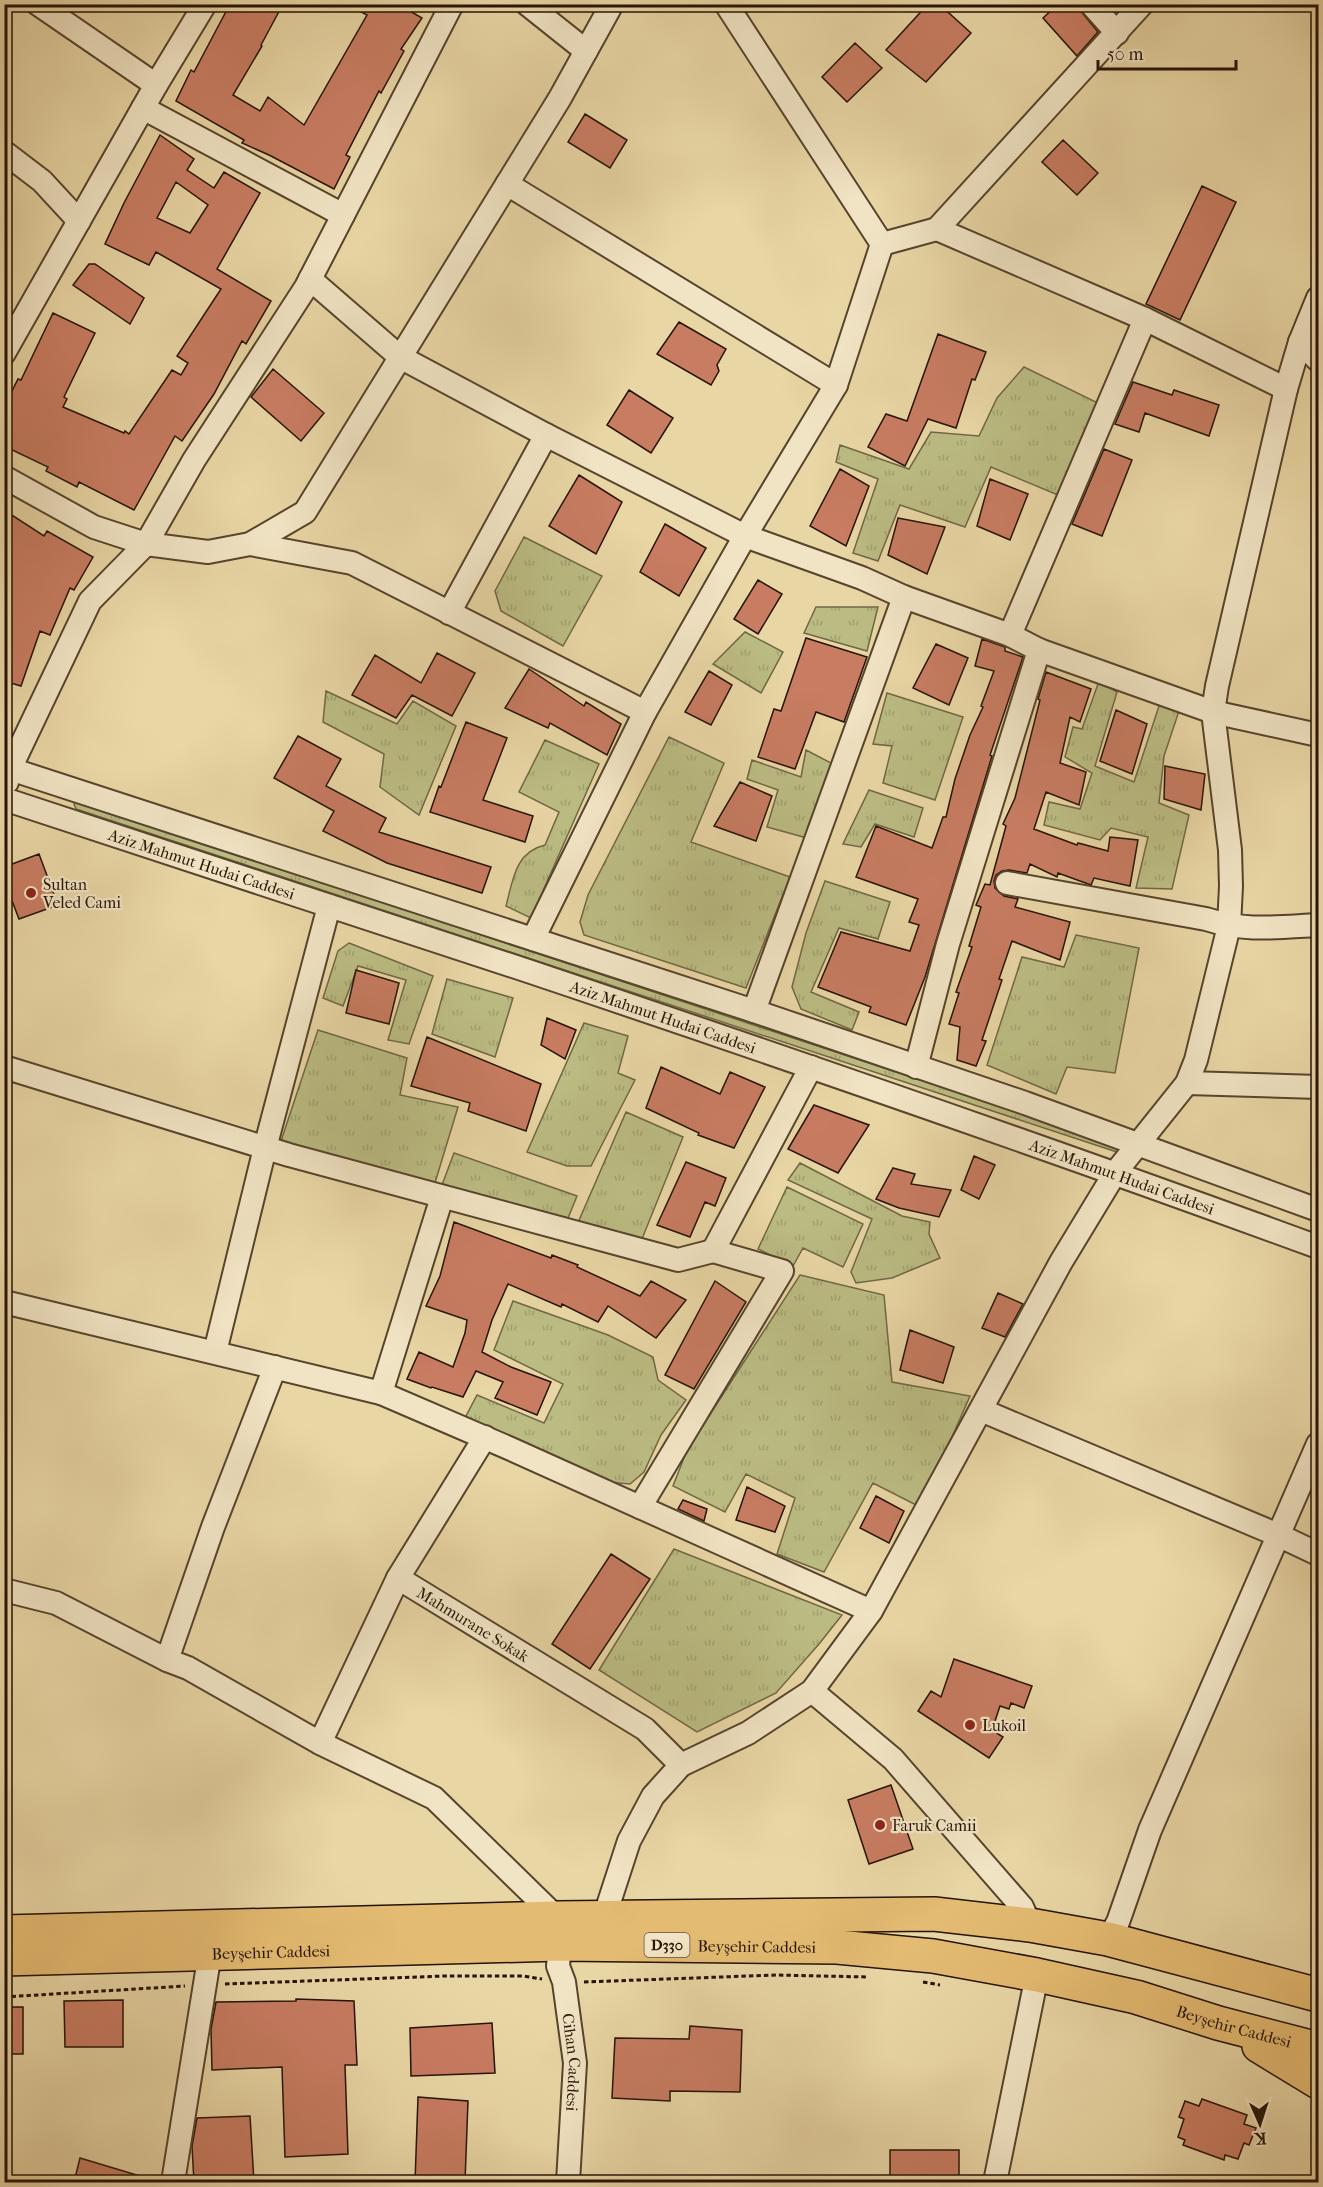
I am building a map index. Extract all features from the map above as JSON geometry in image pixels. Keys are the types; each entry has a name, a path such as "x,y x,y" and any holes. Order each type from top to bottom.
{"highway":[{"name":"Beyşehir Caddesi","path":"4,1959 210,1953 558,1931 604,1918 934,1914 1030,1924 1108,1940 1318,1995"},
{"name":"Beyşehir Caddesi","path":"4,1932 558,1931 837,1947 933,1956 1037,1975 1136,1997 1218,2023 1318,2049"},
{"path":"1218,2023 1299,2068 1318,2082"}],"street":[{"path":"38,4 156,85"},
{"path":"4,353 156,85 205,4"},
{"path":"4,792 7,768 90,601 146,544 194,460 310,279 452,4"},
{"path":"526,4 586,51"},
{"path":"4,477 94,527 146,544 208,552 250,544 304,512 560,98 612,4"},
{"path":"726,4 882,244"},
{"path":"1091,4 1117,33"},
{"path":"882,244 937,230 1142,4"},
{"path":"143,108 343,215"},
{"path":"4,152 42,182 79,221"},
{"path":"507,184 836,384"},
{"path":"937,230 1145,319 1286,389"},
{"path":"533,939 645,712 745,536 836,384 882,244"},
{"path":"310,279 400,357 546,435 745,536 1010,635 1039,650 1213,712 1318,735"},
{"path":"604,1918 629,1840 653,1796 681,1765 748,1733 812,1691 871,1611 1061,1262 1115,1173 1187,1083 1196,1060 1229,926 1232,886 1230,850 1213,712 1217,686 1286,389 1299,342 1318,298"},
{"path":"1010,635 1145,319"},
{"path":"1299,342 1318,360"},
{"path":"450,613 546,435"},
{"path":"250,544 352,563 645,712"},
{"path":"754,1011 904,597"},
{"path":"916,1067 948,944 1039,650"},
{"name":"Aziz Mahmut Hudai Caddesi","path":"7,768 754,1011 1139,1143 1318,1210"},
{"name":"Aziz Mahmut Hudai Caddesi","path":"4,799 811,1067 1115,1173 1318,1248"},
{"path":"1007,883 1250,929 1318,925"},
{"path":"215,1352 265,1148 329,906"},
{"path":"4,1067 265,1148 678,1260 713,1251 782,1271 640,1507"},
{"path":"713,1251 811,1067"},
{"path":"1187,1083 1318,1087"},
{"path":"381,1393 442,1197"},
{"path":"4,1302 381,1393 485,1437 871,1611"},
{"path":"167,1660 213,1527 275,1367"},
{"path":"981,1410 1318,1554"},
{"name":"Mahmurane Sokak","path":"485,1437 398,1578 645,1729 681,1765"},
{"path":"1108,1940 1118,1922 1150,1830 1318,1444"},
{"path":"320,1743 398,1578"},
{"path":"4,1590 56,1603 167,1660 188,1668 320,1743 434,1798 558,1931"},
{"path":"812,1691 893,1759 1022,1906 1030,1924"},
{"name":"Cihan Caddesi","path":"558,1931 558,1966 564,1982 575,2063 568,2182"},
{"path":"174,2182 210,1953"},
{"path":"995,2182 1037,1975"}],"path":[{"path":"4,1997 205,1984 456,1976 523,1976 564,1982 776,1975 871,1977"},
{"path":"918,1982 941,1985"}],"green space":[{"path":"1024,367 1098,403 1058,495 991,467 965,527 900,505 878,561 853,553 878,479 836,462 840,445 909,469 931,432 979,436 997,398"},
{"path":"524,537 602,576 563,646 501,611 495,591"},
{"path":"816,607 878,607 867,651 804,633"},
{"path":"745,632 783,652 761,693 713,664"},
{"path":"1099,681 1117,692 1095,766 1134,782 1160,703 1179,711 1164,756 1159,803 1189,815 1172,889 1136,888 1148,837 1111,828 1100,840 1044,825 1049,802 1080,809 1092,773 1065,757 1073,727 1082,729"},
{"path":"326,691 397,724 413,701 456,726 419,815 380,787 384,754 323,722"},
{"path":"887,693 963,717 935,800 883,783 892,746 873,744"},
{"path":"669,737 724,763 691,842 790,877 746,988 584,935 580,922 588,895"},
{"path":"545,740 599,764 531,918 506,906 517,868 527,854 545,845 559,812 519,792"},
{"path":"806,750 833,764 807,838 767,827 778,790 747,779 752,760 801,777"},
{"path":"869,790 923,808 914,837 875,824 861,847 843,844"},
{"path":"76,801 1123,1147 1120,1153 76,809 74,804"},
{"path":"825,881 890,902 878,939 839,928 811,992 859,1012 852,1030 801,1009 792,987 806,933"},
{"path":"1076,935 1139,948 1115,1073 1067,1067 1056,1094 987,1065 1022,957 1064,967"},
{"path":"349,943 433,976 409,1044 388,1040 406,980 358,966 343,1006 323,998 338,951"},
{"path":"447,979 513,998 495,1057 432,1034"},
{"path":"584,1023 628,1036 618,1073 635,1080 591,1166 567,1166 527,1152"},
{"path":"318,1030 407,1058 400,1095 458,1107 434,1186 281,1141"},
{"path":"626,1112 683,1137 642,1239 577,1225"},
{"path":"454,1153 577,1196 568,1218 442,1185"},
{"path":"800,1163 902,1216 930,1222 929,1234 940,1258 892,1278 856,1283 851,1272 872,1219 788,1180"},
{"path":"787,1187 863,1224 843,1267 803,1248 793,1266 758,1249"},
{"path":"800,1275 884,1295 892,1382 970,1396 934,1478 918,1506 873,1483 824,1572 777,1554 795,1498 746,1474 725,1512 673,1486 687,1450"},
{"path":"513,1301 608,1335 653,1357 658,1380 686,1400 661,1435 644,1472 630,1484 608,1482 464,1420 477,1395 544,1423 563,1384 494,1350"},
{"path":"674,1549 842,1615 776,1693 697,1732 599,1670"}],"building":[{"path":"230,4 283,4 262,46 233,95 260,111 268,97 304,125 367,15 347,4 398,4 422,18 401,49 404,51 381,93 379,91 346,155 350,157 334,189 242,143 244,140 176,101 191,70 194,72"},
{"path":"928,4 939,4 971,33 926,82 886,50"},
{"path":"1058,4 1075,4 1098,32 1077,56 1043,18"},
{"path":"855,43 882,68 847,102 822,77"},
{"path":"585,114 627,140 610,168 568,142"},
{"path":"160,135 194,159 187,170 214,188 224,172 260,193 217,269 271,301 246,344 242,341 214,394 182,441 175,436 134,510 79,482 77,487 46,471 48,467 4,446 4,407 18,379 21,380 53,313 95,333 64,397 67,399 63,407 124,433 125,431 129,434 172,370 181,375 188,363 177,356 221,289 156,252 149,265 105,244","holes":["176,182 208,205 190,233 157,218"]},
{"path":"1063,140 1098,173 1077,195 1042,162"},
{"path":"1202,186 1236,202 1180,320 1146,304"},
{"path":"89,264 95,264 144,298 130,324 73,285"},
{"path":"679,322 726,349 717,365 719,371 711,385 657,354"},
{"path":"938,334 986,352 975,380 972,379 956,428 928,419 905,466 868,447 886,414 907,421"},
{"path":"273,369 324,413 301,441 251,397"},
{"path":"1133,382 1172,395 1174,390 1219,405 1209,436 1145,413 1139,432 1115,424"},
{"path":"629,390 673,418 651,453 607,425"},
{"path":"1104,449 1132,460 1102,536 1072,524"},
{"path":"840,469 869,486 846,546 810,526"},
{"path":"579,475 622,502 596,554 549,526"},
{"path":"990,479 1028,494 1010,540 977,526"},
{"path":"4,510 44,536 47,531 93,557 74,590 70,588 50,635 40,631 21,686 4,681"},
{"path":"898,518 945,527 927,574 888,555"},
{"path":"665,524 706,548 679,596 640,572"},
{"path":"758,580 782,594 758,634 734,619"},
{"path":"806,638 867,657 844,722 816,712 795,769 758,757 774,709 781,711"},
{"path":"982,639 1005,647 1005,651 1023,657 990,755 992,756 925,977 906,1025 869,1012 871,1007 818,987 841,932 910,951 919,925 909,922 918,899 856,877 876,826 932,848 943,817 946,817 955,779 970,735 983,707 981,706 994,671 975,666"},
{"path":"936,644 968,658 949,705 913,688"},
{"path":"437,653 475,673 452,716 412,695 396,718 352,695 375,655 421,683"},
{"path":"529,669 584,706 586,702 621,724 607,755 550,723 548,728 505,708"},
{"path":"709,671 732,685 711,725 685,712"},
{"path":"1046,672 1091,689 1080,722 1070,717 1060,763 1086,772 1079,805 1046,792 1034,829 1077,845 1078,843 1108,851 1110,837 1138,840 1130,886 1094,878 1091,885 1058,873 1057,877 1030,864 1027,873 1009,870 996,875 995,888 1004,896 1018,899 1015,907 1070,922 1060,960 1012,941 982,1040 986,1041 976,1066 957,1060 960,1027 949,1024 959,993 956,992 972,947 969,946 981,907 976,905 985,884 990,885 1006,826 1003,824 1015,798"},
{"path":"1116,710 1147,724 1132,774 1100,761"},
{"path":"466,722 507,738 483,800 533,816 525,842 430,812"},
{"path":"298,736 341,759 326,786 386,818 379,832 491,867 482,893 387,863 323,831 334,811 274,778"},
{"path":"1165,766 1205,774 1201,810 1164,799"},
{"path":"740,782 772,796 756,841 714,826"},
{"name":"Sultan Veled Cami","path":"39,854 58,905 19,919 4,880 4,867"},
{"path":"356,970 399,983 389,1024 346,1013"},
{"path":"547,1018 576,1030 565,1059 541,1045"},
{"path":"427,1037 541,1084 526,1131 468,1111 470,1103 411,1086"},
{"path":"661,1067 720,1094 730,1072 765,1087 734,1148 698,1135 699,1133 646,1108"},
{"path":"814,1105 869,1125 838,1173 788,1149"},
{"path":"974,1156 995,1165 979,1199 961,1190"},
{"path":"686,1162 726,1178 715,1206 705,1202 690,1237 657,1225"},
{"path":"893,1168 915,1174 911,1184 951,1190 939,1217 899,1208 876,1199"},
{"path":"454,1222 551,1258 552,1255 578,1265 577,1267 640,1296 651,1281 686,1300 656,1338 608,1306 598,1322 562,1304 561,1307 508,1284 492,1320 482,1352 511,1367 551,1382 537,1415 495,1398 503,1382 476,1371 463,1397 431,1388 407,1379 419,1352 453,1367 467,1320 426,1306 440,1276"},
{"path":"715,1281 746,1302 694,1389 665,1375"},
{"path":"998,1293 1023,1304 1005,1337 982,1328"},
{"path":"910,1330 954,1347 943,1383 900,1370"},
{"path":"747,1487 785,1506 775,1532 736,1520"},
{"path":"876,1496 904,1511 889,1543 860,1528"},
{"path":"683,1500 707,1509 704,1521 678,1509"},
{"path":"611,1554 650,1579 590,1669 552,1644"},
{"path":"954,1659 1032,1686 1024,1708 1011,1703 1009,1709 1000,1706 992,1730 1003,1737 989,1758 918,1711 931,1691 941,1697"},
{"name":"Faruk Camii","path":"891,1785 913,1849 869,1864 848,1800"},
{"path":"296,1999 354,2001 357,2065 345,2065 348,2154 285,2157 282,2067 212,2070 211,2029 216,2002 296,2001"},
{"path":"123,2000 123,2047 65,2047 64,2001"},
{"path":"4,2007 23,2007 23,2054 4,2054"},
{"path":"492,2023 495,2073 411,2076 410,2028"},
{"path":"690,2026 742,2030 740,2092 670,2091 670,2101 612,2098 615,2038 689,2039"},
{"path":"418,2097 468,2101 465,2182 415,2182"},
{"path":"1202,2099 1247,2115 1244,2124 1256,2128 1249,2145 1244,2143 1238,2159 1225,2155 1224,2160 1183,2145 1185,2140 1178,2137 1184,2119 1179,2117 1185,2101 1199,2106"},
{"path":"250,2116 254,2182 194,2182 192,2146 197,2118"},
{"path":"890,2150 959,2150 959,2182 890,2182"},
{"path":"80,2158 150,2179 149,2182 74,2182"}],"place":[{"name":"Sultan Veled Cami","path":"31,893"},
{"name":"Lukoil","path":"970,1725"},
{"name":"Faruk Camii","path":"880,1825"}]}
